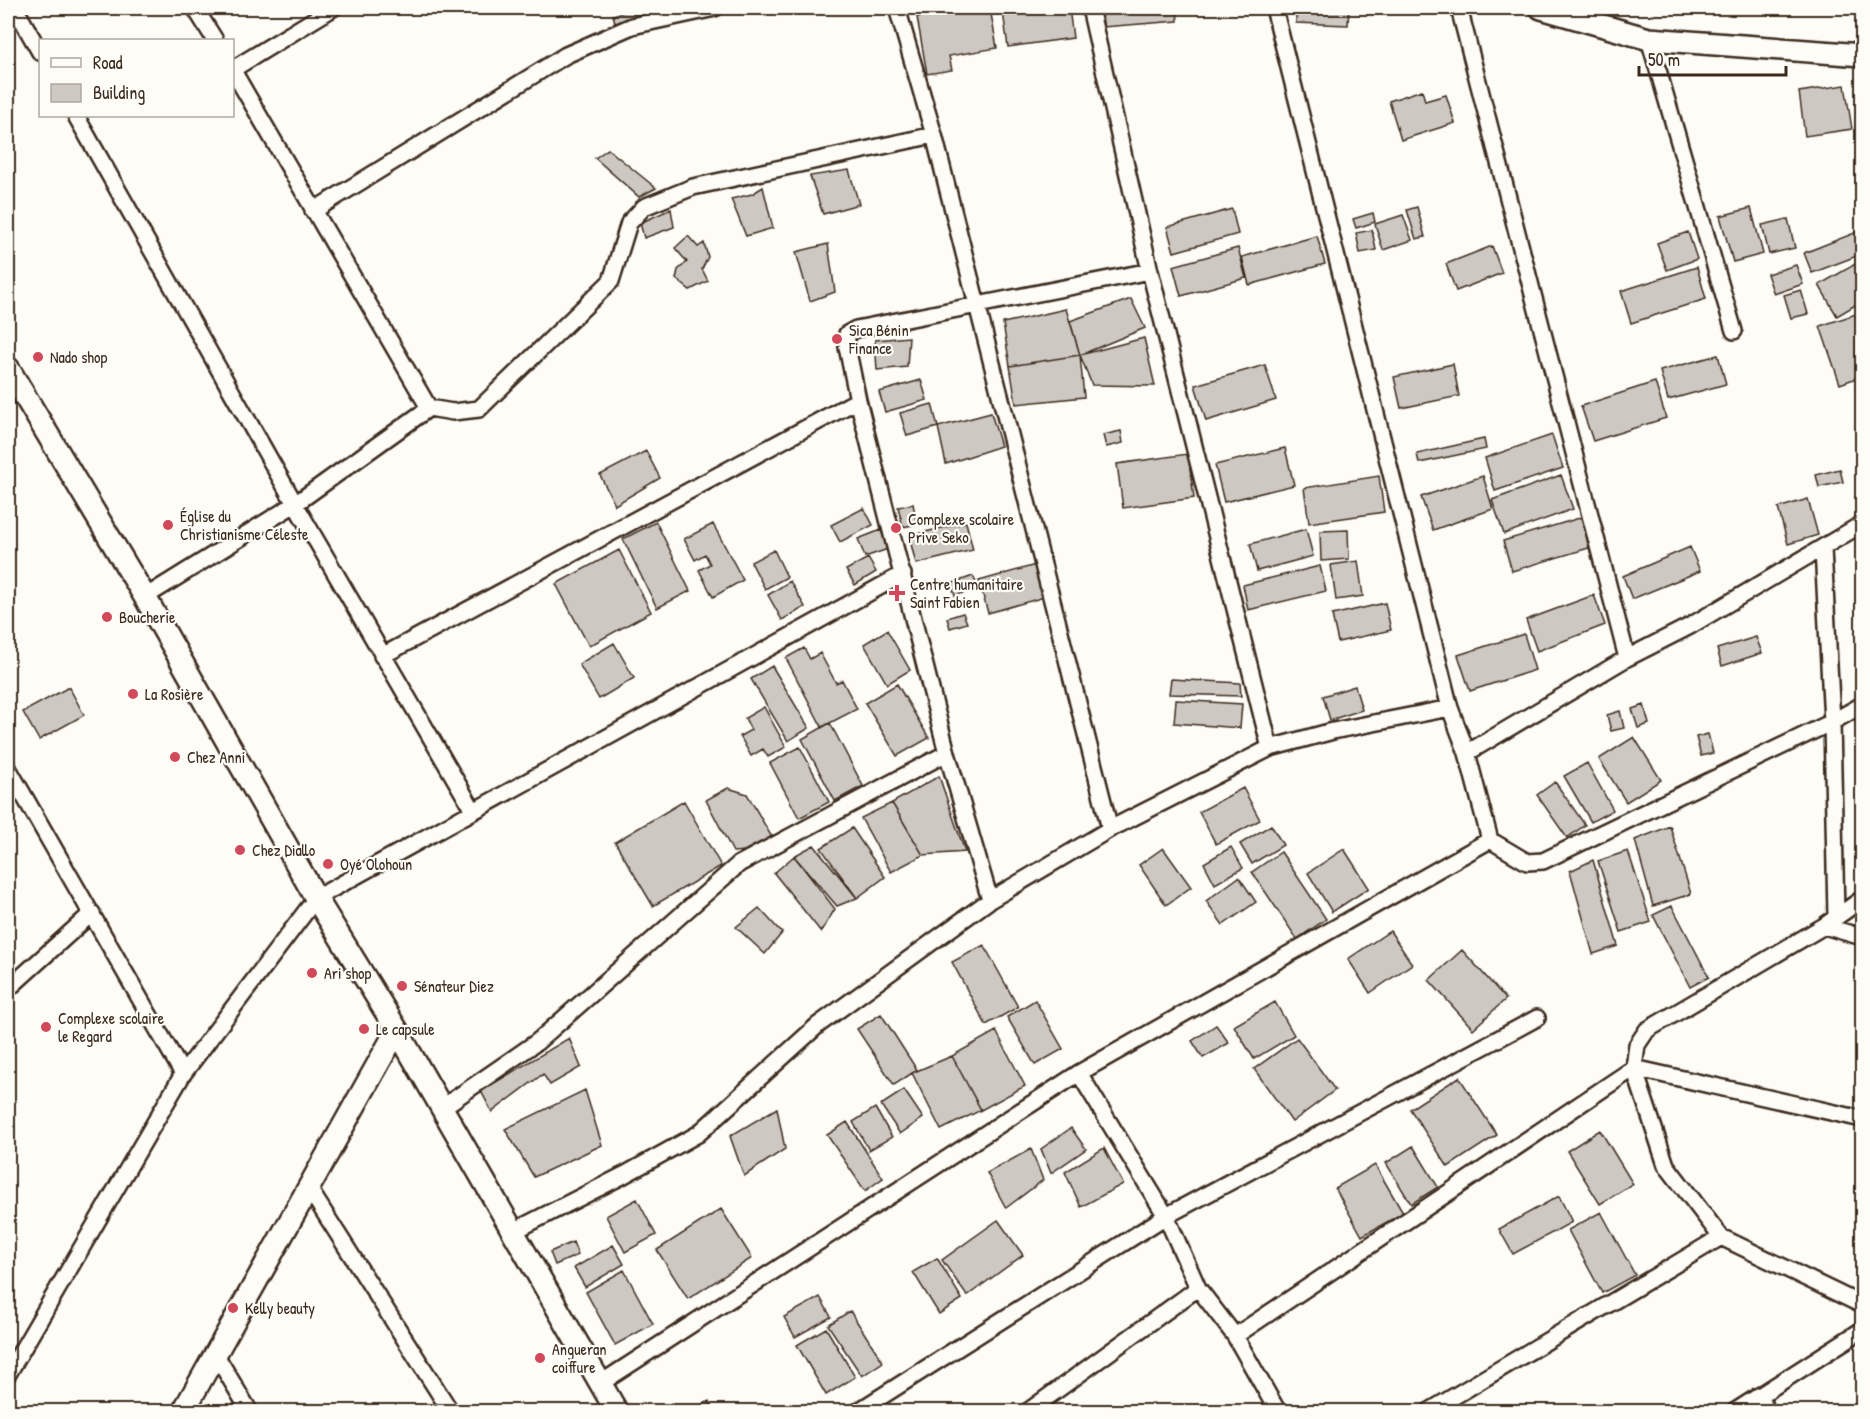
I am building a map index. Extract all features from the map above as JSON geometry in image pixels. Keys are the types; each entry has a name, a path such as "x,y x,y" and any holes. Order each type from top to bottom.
{"main road":[{"path":"1541,8 1649,39 1863,55"},
{"path":"8,368 144,597 316,898 443,1107 618,1412"},
{"path":"183,1412 398,1030"}],"street":[{"path":"15,8 39,50"},
{"path":"195,8 214,39"},
{"path":"234,68 333,8"},
{"path":"313,211 566,55 632,26 715,8"},
{"path":"897,8 934,135 1110,829"},
{"path":"1090,8 1150,271 1270,748"},
{"path":"1274,8 1450,708 1467,753 1490,840 1527,862 1543,861 1863,705"},
{"path":"1459,8 1627,658"},
{"path":"1649,39 1734,331"},
{"path":"234,71 313,211 429,408"},
{"path":"77,117 295,504 473,810"},
{"path":"144,597 295,504 429,408 453,412 479,409 611,281 629,223 644,207 693,188 934,135"},
{"path":"990,900 947,753 858,400 847,347 847,334 856,329 978,307 1150,271"},
{"path":"382,656 858,400"},
{"path":"1467,753 1627,658 1690,626 1863,524"},
{"path":"1823,549 1832,722 1830,921"},
{"path":"8,1374 183,1074 316,898 903,574"},
{"path":"514,1232 698,1134 818,1025 990,900 1110,829 1270,748 1333,731 1450,708"},
{"path":"443,1107 537,1042 739,864 947,753"},
{"path":"8,768 183,1074"},
{"path":"602,1383 1079,1073 1490,840"},
{"path":"1863,898 1830,921 1647,1030 1637,1045 1634,1068 1666,1164 1721,1237 1863,1305"},
{"path":"8,989 92,913"},
{"path":"1830,921 1863,937"},
{"path":"857,1412 1166,1216 1537,1018"},
{"path":"1235,1336 1634,1068 1863,1119"},
{"path":"1079,1073 1166,1216 1198,1288 1235,1336 1278,1412"},
{"path":"308,1187 451,1412"},
{"path":"1428,1412 1721,1237"},
{"path":"1027,1412 1198,1288"},
{"path":"1734,1412 1863,1330"},
{"path":"216,1355 250,1412"},
{"path":"1758,1396 1768,1412"}],"building":[{"path":"636,8 658,8 660,12 616,26 613,15"},
{"path":"973,8 990,8 997,48 949,56 952,70 927,74 917,17"},
{"path":"1036,8 1069,8 1073,38 1008,47 1003,12"},
{"path":"1102,8 1177,9 1178,21 1103,27"},
{"path":"1296,8 1349,8 1348,25 1296,23"},
{"path":"1845,85 1852,129 1805,136 1799,92"},
{"path":"1422,90 1425,101 1446,95 1455,123 1401,140 1389,101"},
{"path":"608,149 656,188 639,197 595,158"},
{"path":"849,170 859,204 823,214 810,176"},
{"path":"763,187 773,228 746,236 731,199 752,194"},
{"path":"1417,207 1425,237 1416,239 1407,210"},
{"path":"1751,208 1763,254 1733,262 1720,216"},
{"path":"671,209 674,227 644,238 640,223"},
{"path":"1232,209 1238,234 1174,252 1167,227"},
{"path":"1373,213 1375,222 1356,228 1353,219"},
{"path":"1403,215 1412,240 1383,250 1375,224"},
{"path":"1788,219 1795,248 1769,254 1762,225"},
{"path":"1372,230 1376,250 1360,253 1356,233"},
{"path":"1862,230 1862,254 1812,273 1804,253"},
{"path":"1688,232 1697,259 1667,270 1657,243"},
{"path":"688,236 698,247 704,243 708,257 702,269 708,281 690,290 676,279 678,270 687,262 675,248"},
{"path":"1317,236 1325,264 1249,285 1242,257"},
{"path":"828,244 835,292 810,301 796,252"},
{"path":"1492,246 1502,273 1456,291 1446,264"},
{"path":"1238,248 1246,278 1181,296 1173,266"},
{"path":"1857,263 1862,273 1862,301 1837,316 1819,285"},
{"path":"1796,265 1803,284 1774,294 1767,274"},
{"path":"1697,267 1706,299 1631,323 1621,291"},
{"path":"1801,290 1808,314 1791,318 1784,295"},
{"path":"1131,299 1145,328 1080,355 1070,321"},
{"path":"1066,309 1080,355 1010,366 1003,323"},
{"path":"1862,312 1862,376 1840,384 1820,326"},
{"path":"909,337 907,367 877,370 875,340"},
{"path":"1144,338 1155,386 1092,385 1080,355"},
{"path":"1080,355 1084,397 1016,404 1010,366"},
{"path":"1718,355 1726,384 1668,400 1660,371"},
{"path":"1453,364 1459,396 1401,408 1394,377"},
{"path":"1265,365 1276,400 1206,421 1195,385"},
{"path":"921,380 927,400 885,412 879,392"},
{"path":"1655,382 1666,418 1593,441 1581,406"},
{"path":"932,404 938,427 907,436 900,413"},
{"path":"991,413 1001,446 946,464 938,427"},
{"path":"1121,431 1123,443 1106,447 1103,435"},
{"path":"1552,435 1563,468 1495,491 1485,458"},
{"path":"1484,439 1486,449 1419,463 1417,454"},
{"path":"1285,448 1294,485 1224,502 1215,465"},
{"path":"646,451 660,478 615,505 600,475"},
{"path":"1188,454 1194,498 1123,508 1117,464"},
{"path":"1840,469 1843,482 1819,487 1816,475"},
{"path":"1561,475 1573,509 1504,534 1492,500"},
{"path":"1379,476 1384,512 1309,523 1304,488"},
{"path":"1483,476 1493,509 1433,530 1421,497"},
{"path":"1808,499 1818,535 1788,544 1778,508"},
{"path":"913,504 917,524 903,527 898,507"},
{"path":"864,508 873,525 840,542 831,525"},
{"path":"1583,517 1592,547 1512,571 1503,541"},
{"path":"656,522 690,591 657,608 623,539"},
{"path":"966,522 973,550 916,564 909,536"},
{"path":"713,524 743,580 713,597 699,570 710,564 705,554 695,560 684,539"},
{"path":"1306,529 1313,556 1257,571 1250,544"},
{"path":"881,530 888,549 865,557 858,539"},
{"path":"1348,530 1349,559 1321,561 1320,531"},
{"path":"1690,547 1700,571 1632,599 1623,576"},
{"path":"619,550 651,612 589,646 556,584"},
{"path":"774,550 787,577 765,589 751,562"},
{"path":"868,558 876,572 855,585 846,570"},
{"path":"1358,561 1363,596 1336,600 1331,565"},
{"path":"1039,564 1048,596 988,613 979,581"},
{"path":"1320,566 1326,591 1248,610 1243,585"},
{"path":"973,576 978,587 955,596 951,584"},
{"path":"790,581 805,607 782,620 768,595"},
{"path":"1594,595 1605,625 1537,651 1526,620"},
{"path":"1385,603 1391,630 1338,642 1332,615"},
{"path":"963,613 967,623 950,628 947,618"},
{"path":"887,630 910,670 887,684 864,644"},
{"path":"1524,634 1535,670 1470,691 1458,655"},
{"path":"1756,637 1762,653 1722,666 1717,649"},
{"path":"614,643 634,678 599,699 579,664"},
{"path":"804,648 810,659 820,653 836,683 842,680 857,709 822,727 786,658"},
{"path":"772,666 809,728 788,741 751,679"},
{"path":"1171,679 1240,683 1241,696 1169,694"},
{"path":"897,684 929,738 897,756 865,703"},
{"path":"1355,686 1362,710 1330,720 1323,696"},
{"path":"69,687 84,715 39,740 23,712"},
{"path":"1176,700 1242,704 1240,728 1174,723"},
{"path":"1644,705 1649,724 1638,728 1632,709"},
{"path":"764,707 786,747 768,757 763,749 751,756 740,736 751,730 745,718"},
{"path":"1620,711 1624,728 1611,731 1607,715"},
{"path":"830,723 863,786 835,801 802,739"},
{"path":"1708,734 1713,753 1701,756 1696,737"},
{"path":"1634,737 1661,780 1626,802 1599,759"},
{"path":"800,747 829,802 799,818 770,763"},
{"path":"1587,763 1613,810 1591,822 1564,776"},
{"path":"939,776 965,852 923,855 892,803"},
{"path":"1555,782 1585,825 1567,838 1537,795"},
{"path":"728,788 747,794 774,841 758,850 733,852 706,800"},
{"path":"1243,788 1260,820 1216,844 1199,812"},
{"path":"684,801 721,866 653,906 615,842"},
{"path":"892,803 923,855 891,872 861,818"},
{"path":"1271,825 1283,845 1252,864 1240,844"},
{"path":"1670,826 1691,894 1653,906 1635,840"},
{"path":"852,828 885,877 857,898 821,848"},
{"path":"814,845 857,898 837,906 794,856"},
{"path":"1231,847 1243,868 1215,884 1204,863"},
{"path":"1163,848 1191,887 1166,905 1139,865"},
{"path":"1344,849 1369,888 1332,912 1308,873"},
{"path":"1628,851 1651,922 1621,932 1598,861"},
{"path":"1281,852 1326,919 1297,939 1252,872"},
{"path":"794,856 835,909 821,932 774,873"},
{"path":"1593,860 1618,946 1593,954 1570,871"},
{"path":"1239,877 1256,902 1223,925 1206,901"},
{"path":"1672,906 1709,977 1690,987 1653,915"},
{"path":"759,908 782,933 765,954 736,927"},
{"path":"1390,931 1412,964 1370,993 1348,959"},
{"path":"984,945 1018,1007 986,1025 952,962"},
{"path":"1462,950 1506,999 1473,1029 1429,980"},
{"path":"1035,1000 1063,1049 1035,1065 1007,1017"},
{"path":"1275,1002 1294,1035 1254,1059 1234,1026"},
{"path":"881,1014 917,1070 894,1085 857,1029"},
{"path":"1216,1025 1229,1043 1203,1058 1192,1041"},
{"path":"996,1031 1025,1086 981,1110 952,1056"},
{"path":"569,1038 581,1067 550,1085 543,1074 492,1112 481,1091"},
{"path":"1297,1038 1335,1090 1292,1122 1254,1069"},
{"path":"952,1056 981,1110 941,1130 912,1073"},
{"path":"1459,1077 1497,1135 1448,1167 1410,1109"},
{"path":"585,1090 602,1145 534,1177 505,1129"},
{"path":"904,1090 923,1118 900,1134 881,1105"},
{"path":"777,1108 785,1149 744,1176 730,1136"},
{"path":"875,1108 892,1137 869,1150 853,1122"},
{"path":"847,1122 883,1178 865,1191 827,1135"},
{"path":"1071,1128 1086,1149 1051,1173 1041,1149"},
{"path":"1600,1130 1633,1184 1600,1204 1567,1151"},
{"path":"1413,1146 1438,1187 1411,1204 1386,1163"},
{"path":"1104,1148 1123,1184 1081,1207 1065,1172"},
{"path":"1031,1149 1043,1180 1006,1208 987,1173"},
{"path":"1375,1165 1403,1213 1362,1236 1335,1188"},
{"path":"1559,1196 1572,1222 1513,1254 1499,1229"},
{"path":"637,1199 656,1235 625,1252 606,1216"},
{"path":"721,1209 752,1258 688,1299 657,1250"},
{"path":"1601,1212 1635,1275 1602,1293 1568,1230"},
{"path":"998,1220 1023,1255 967,1296 942,1260"},
{"path":"573,1242 578,1255 555,1265 550,1252"},
{"path":"613,1245 624,1264 585,1287 574,1268"},
{"path":"937,1258 962,1299 939,1314 913,1272"},
{"path":"624,1270 653,1324 615,1345 586,1292"},
{"path":"820,1297 831,1317 795,1337 784,1317"},
{"path":"850,1311 883,1362 862,1376 828,1325"},
{"path":"826,1328 855,1377 826,1395 797,1345"},
{"path":"709,1401 714,1412 689,1412"}],"place":[{"name":"Sica Bénin Finance","path":"837,339"},
{"name":"Nado shop","path":"38,357"},
{"name":"Église du Christianisme Céleste","path":"168,525"},
{"name":"Complexe scolaire Prive Seko","path":"896,528"},
{"name":"Centre humanitaire Saint Fabien","path":"897,593"},
{"name":"Boucherie","path":"107,617"},
{"name":"La Rosière","path":"133,694"},
{"name":"Chez Anni","path":"175,757"},
{"name":"Chez Diallo","path":"240,850"},
{"name":"Oyé Olohoun","path":"328,864"},
{"name":"Ari shop","path":"312,973"},
{"name":"Sénateur Diez","path":"402,986"},
{"name":"Complexe scolaire le Regard","path":"46,1027"},
{"name":"Le capsule","path":"364,1029"},
{"name":"Kelly beauty","path":"233,1308"},
{"name":"Angueran coiffure","path":"540,1358"}]}
